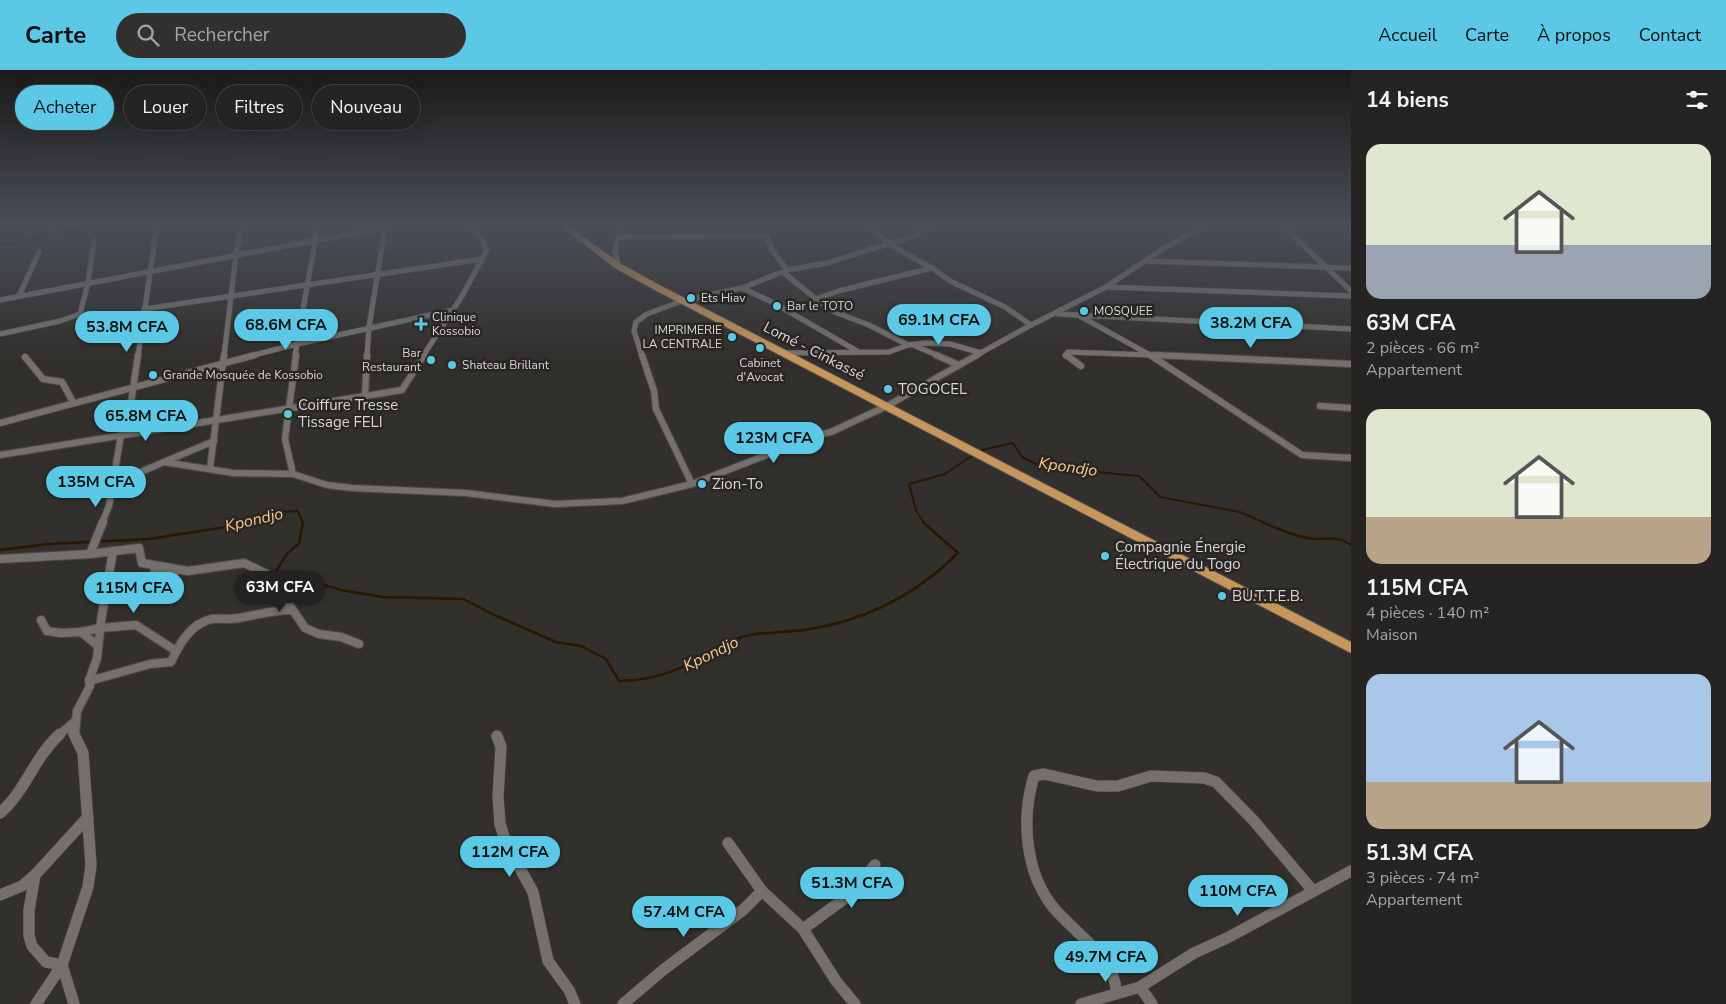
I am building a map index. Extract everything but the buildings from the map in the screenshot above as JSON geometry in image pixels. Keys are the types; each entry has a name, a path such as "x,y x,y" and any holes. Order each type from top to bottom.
{"highway":[{"name":"Lomé - Cinkassé","path":"623,269 1351,648"}],"street":[{"path":"19,296 31,269"},
{"path":"0,334 60,321 80,314 90,269"},
{"path":"0,300 159,269"},
{"path":"210,469 235,269"},
{"path":"293,474 285,439 311,269"},
{"path":"365,396 369,327 378,269"},
{"path":"144,310 415,269"},
{"path":"0,455 289,410 402,390 453,310 477,269"},
{"path":"692,484 656,409 654,391 634,331 636,322 646,314 682,301 742,288 785,271 798,269"},
{"path":"816,300 838,291 930,269"},
{"path":"933,269 950,281 1005,307 1031,325"},
{"path":"164,462 233,473 293,474 327,485 352,488 466,493 555,504 622,501 692,484 818,435 831,432 887,406 1031,325 1106,287 1134,269"},
{"path":"1327,269 1351,291"},
{"path":"91,552 109,506 121,435 130,410 144,310 152,270"},
{"path":"785,271 800,288 835,312 959,365"},
{"path":"1106,287 1351,296"},
{"path":"742,288 774,303 859,352"},
{"path":"0,423 73,402 298,344 453,310"},
{"path":"1056,314 1351,329"},
{"path":"1077,314 1150,355 1302,455 1351,458"},
{"path":"786,353 889,352 910,345 926,343 950,344 980,353"},
{"path":"1081,366 1065,356 1068,352 1351,364"},
{"path":"24,357 43,378 62,382 73,402"},
{"path":"1320,406 1351,408"},
{"path":"113,484 214,441"},
{"path":"0,559 139,548 142,563 154,566 156,576 180,570 188,571 244,562 252,568 259,569 267,574 270,585 282,594 306,628 319,634 341,637 359,644"},
{"path":"36,1004 62,965 88,887 90,865 83,753 74,733 74,722 77,711 90,686 89,681 97,658 113,551"},
{"path":"89,681 150,664 171,662 176,651 195,626 207,620 232,619 276,610 292,610"},
{"path":"41,620 47,631 61,633 136,625 176,651"},
{"path":"81,632 98,646"},
{"path":"0,813 8,807 20,791 38,758 55,738 74,722"},
{"path":"496,736 501,747 498,796 500,824 506,843 532,892 548,961 569,990 575,1004"},
{"path":"1116,994 1116,982 1111,970 1078,931 1054,907 1042,890 1034,870 1028,836 1027,807 1030,786 1034,776 1044,774 1061,776 1097,786 1118,786 1151,776 1204,778 1216,782 1254,821 1313,891"},
{"path":"0,895 22,886 35,876 88,817"},
{"path":"728,843 762,891 803,929 836,980 855,1004"},
{"path":"803,929 848,896 875,865"},
{"path":"1081,1004 1140,987 1194,953 1227,938 1351,871"},
{"path":"35,876 29,910 29,935 32,945 46,962 62,965 66,972 71,999 74,1004"},
{"path":"623,1004 663,970 743,910 762,891"},
{"path":"1140,987 1152,1004"}],"waterway":[{"name":"Kpondjo","path":"977,451 1013,443 1022,457 1036,464 1064,469 1139,476 1160,497 1240,512 1265,523"},
{"name":"Kpondjo","path":"924,523 916,510 909,484 945,474 973,455"},
{"name":"Kpondjo","path":"251,523 262,521 277,512 298,511 303,523"},
{"name":"Kpondjo","path":"0,550 48,544 149,539 258,522"},
{"name":"Kpondjo","path":"1262,522 1302,537 1338,539 1351,545"},
{"name":"Kpondjo","path":"303,523 299,543 287,554 276,571 341,590 383,597 464,599 490,613 556,642 581,646 606,659 619,681 643,679 664,674 695,661 728,642 744,636 826,626 868,613 888,604 924,582 958,553 924,523"}],"place":[{"name":"Ets Hiav","path":"691,298"},
{"name":"Bar le TOTO","path":"777,306"},
{"name":"MOSQUEE","path":"1084,311"},
{"name":"Clinique Kossobio","path":"421,324"},
{"name":"IMPRIMERIE LA CENTRALE","path":"732,337"},
{"name":"Cabinet d'Avocat","path":"760,348"},
{"name":"Bar Restaurant","path":"431,360"},
{"name":"Shateau Brillant","path":"452,365"},
{"name":"Grande Mosquée de Kossobio","path":"153,375"},
{"name":"TOGOCEL","path":"888,389"},
{"name":"Coiffure Tresse Tissage FELI","path":"288,414"},
{"name":"Zion-To","path":"702,484"},
{"name":"Compagnie Énergie Électrique du Togo","path":"1105,556"},
{"name":"BU.T.T.E.B.","path":"1222,596"}]}
